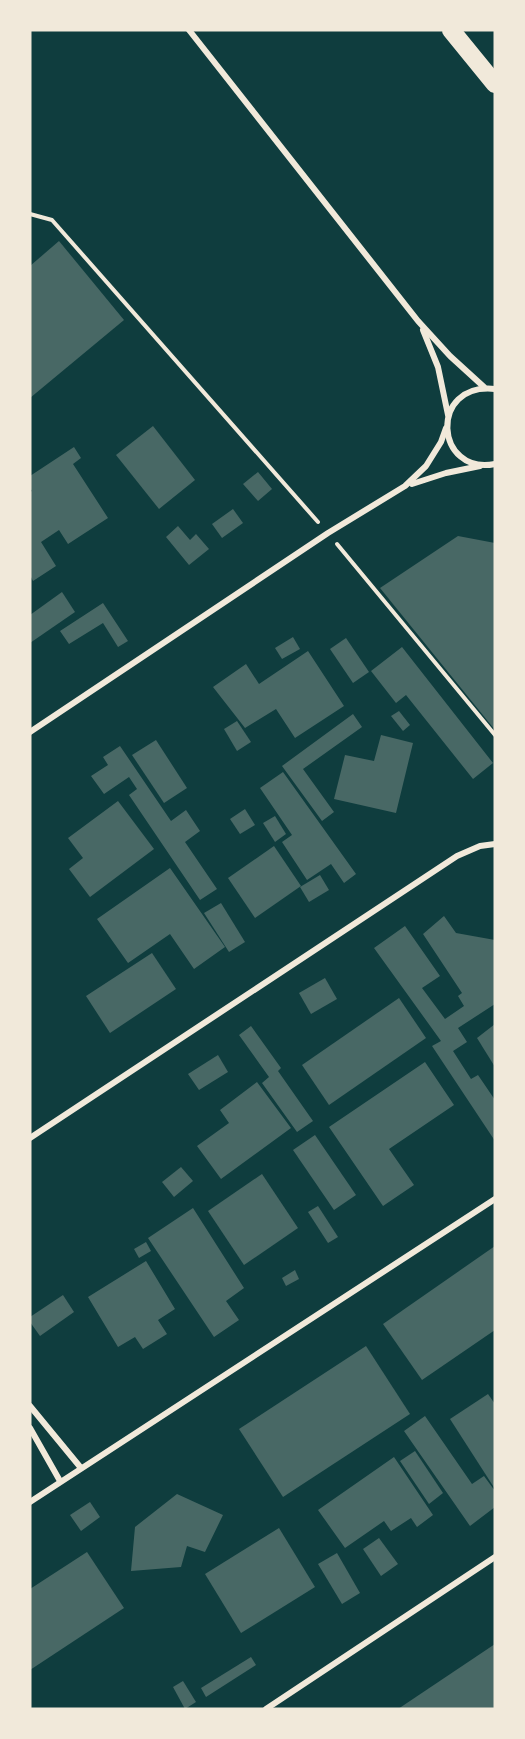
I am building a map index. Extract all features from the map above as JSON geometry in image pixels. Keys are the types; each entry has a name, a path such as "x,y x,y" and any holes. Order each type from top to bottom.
{"highway":[{"path":"451,30 495,84"}],"street":[{"path":"189,30 418,321 450,356 484,387"},
{"path":"418,321 438,367 448,416 449,440 464,459 475,464 487,465"},
{"path":"448,416 453,405 472,390 484,387 495,389"},
{"path":"30,732 328,533 405,486 426,466 447,428"},
{"path":"405,486 446,473 495,464"},
{"path":"30,1138 457,856 480,846 495,844"},
{"path":"30,1502 495,1198"},
{"path":"30,1406 81,1468"},
{"path":"30,1428 60,1481"},
{"path":"266,1709 495,1557"}],"path":[{"path":"30,214 52,220 328,533 495,735"}],"building":[{"path":"59,241 124,320 30,398 30,266"},
{"path":"153,426 195,480 159,509 116,455"},
{"path":"74,447 81,458 73,464 108,518 68,544 59,530 41,542 56,566 33,581 30,575 30,492 32,491 30,476"},
{"path":"258,472 272,489 258,501 243,484"},
{"path":"233,509 243,523 222,538 212,524"},
{"path":"178,526 190,540 196,534 209,549 189,565 166,537"},
{"path":"458,536 495,543 495,730 380,588"},
{"path":"62,592 75,612 30,643 30,615"},
{"path":"103,603 128,641 118,647 103,623 69,644 60,631"},
{"path":"293,637 300,649 282,659 275,648"},
{"path":"346,638 369,672 353,683 330,649"},
{"path":"402,647 493,763 473,779 406,695 396,703 371,671"},
{"path":"308,651 344,706 295,738 276,709 245,728 213,687 246,664 259,684"},
{"path":"399,711 410,725 403,731 391,716"},
{"path":"353,714 362,727 303,769 334,812 322,821 282,766"},
{"path":"237,721 251,742 237,751 224,729"},
{"path":"381,735 413,743 396,813 334,799 345,755 374,761"},
{"path":"156,740 187,788 164,803 132,755"},
{"path":"120,746 171,821 186,810 200,831 185,842 217,889 200,900 129,795 137,789 129,777 104,794 91,776 108,765 103,757"},
{"path":"283,772 356,874 344,883 331,864 307,880 282,842 292,835 260,788"},
{"path":"118,801 154,849 90,897 69,869 83,858 68,838"},
{"path":"245,809 255,825 240,834 230,819"},
{"path":"275,816 286,834 275,842 263,823"},
{"path":"274,846 301,886 255,918 228,878"},
{"path":"170,868 225,947 194,969 170,934 128,963 97,919"},
{"path":"320,875 329,890 309,902 300,887"},
{"path":"221,903 245,942 229,952 204,913"},
{"path":"444,916 456,933 495,940 495,1004 458,1028 467,1042 453,1051 471,1079 478,1075 495,1100 495,1141 432,1046 441,1041 374,948 405,926 440,976 422,988 445,1019 464,1006 458,996 462,993 423,934"},
{"path":"152,953 176,989 110,1033 86,996"},
{"path":"325,978 337,999 311,1014 299,993"},
{"path":"399,998 426,1038 329,1105 302,1065"},
{"path":"495,1024 495,1067 477,1038"},
{"path":"251,1026 281,1068 278,1071 313,1121 297,1132 262,1083 269,1077 239,1035"},
{"path":"218,1055 228,1072 199,1090 188,1074"},
{"path":"425,1062 454,1105 389,1149 414,1185 383,1206 329,1127"},
{"path":"257,1082 291,1128 221,1179 197,1146 229,1123 220,1110"},
{"path":"315,1135 356,1195 334,1210 293,1150"},
{"path":"181,1167 193,1181 174,1197 162,1182"},
{"path":"262,1174 298,1228 244,1265 208,1211"},
{"path":"318,1206 338,1237 328,1243 308,1212"},
{"path":"193,1208 244,1288 226,1301 239,1320 214,1337 148,1238"},
{"path":"146,1242 151,1251 139,1258 134,1249"},
{"path":"495,1246 495,1330 422,1380 383,1324"},
{"path":"146,1261 175,1309 158,1320 167,1334 143,1349 135,1337 118,1347 88,1297"},
{"path":"295,1270 299,1279 286,1286 282,1278"},
{"path":"63,1295 74,1312 40,1336 30,1322 30,1317"},
{"path":"366,1346 410,1414 283,1497 239,1429"},
{"path":"488,1394 495,1404 495,1489 450,1419"},
{"path":"425,1416 472,1484 484,1476 495,1491 495,1507 470,1526 404,1431"},
{"path":"415,1451 443,1493 429,1504 400,1461"},
{"path":"394,1457 433,1515 417,1527 411,1518 391,1531 384,1521 345,1548 318,1510"},
{"path":"177,1494 223,1515 205,1552 187,1546 181,1567 131,1571 135,1527"},
{"path":"90,1502 100,1517 81,1531 70,1515"},
{"path":"279,1528 315,1587 241,1633 205,1574"},
{"path":"379,1538 398,1564 381,1576 363,1549"},
{"path":"87,1552 124,1608 30,1670 30,1589"},
{"path":"337,1553 360,1593 342,1604 318,1564"},
{"path":"495,1644 495,1709 398,1709"},
{"path":"251,1657 256,1665 206,1697 201,1688"},
{"path":"183,1681 196,1702 185,1709 173,1687"}]}
